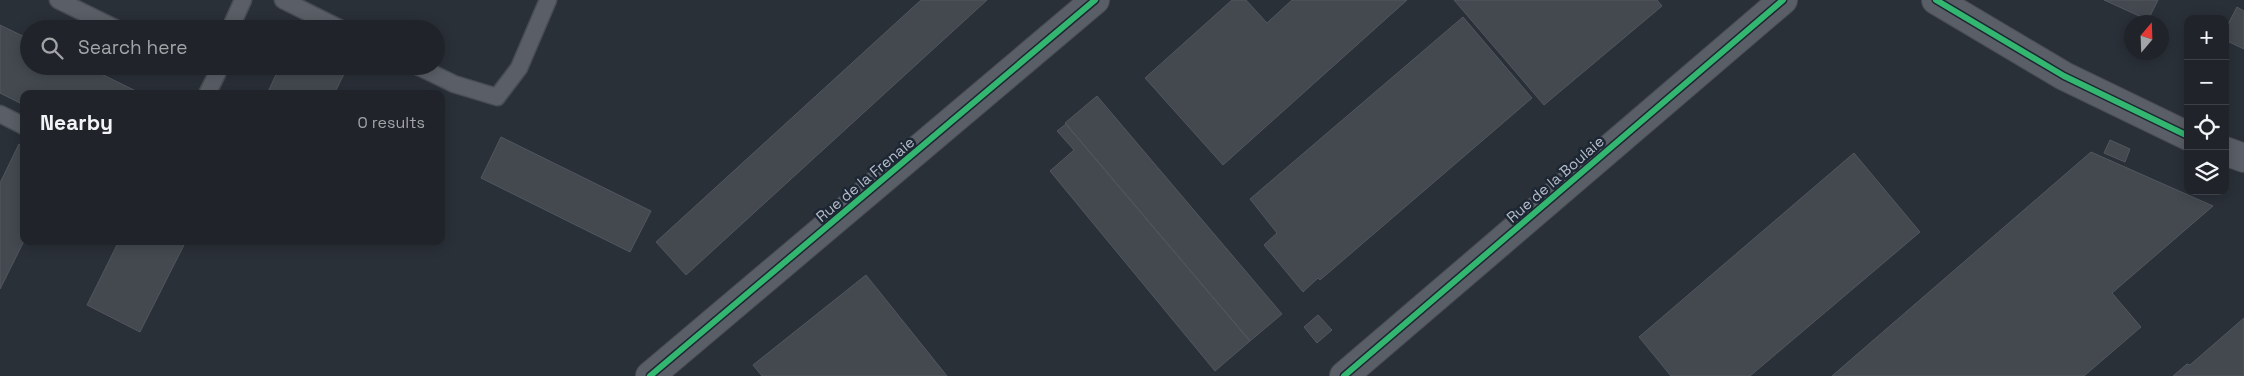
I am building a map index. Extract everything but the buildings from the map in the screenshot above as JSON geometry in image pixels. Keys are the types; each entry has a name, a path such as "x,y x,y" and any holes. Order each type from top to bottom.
{"street":[{"name":"Rue de la Frenaie","path":"656,374 1095,0"},
{"name":"Rue de la Boulaie","path":"1344,376 1782,0"},
{"path":"1936,0 2064,76 2184,134"},
{"path":"2229,152 2244,158"}],"lane":[{"path":"58,0 99,20"},
{"path":"234,20 242,0"},
{"path":"283,0 323,20"},
{"path":"436,75 454,84 498,97 519,68 548,0"},
{"path":"209,90 216,75"},
{"path":"2,119 20,125"}],"cycle path":[{"path":"650,376 1095,0"},
{"path":"1344,376 1783,0"},
{"path":"1936,0 2064,76 2184,134"}]}
